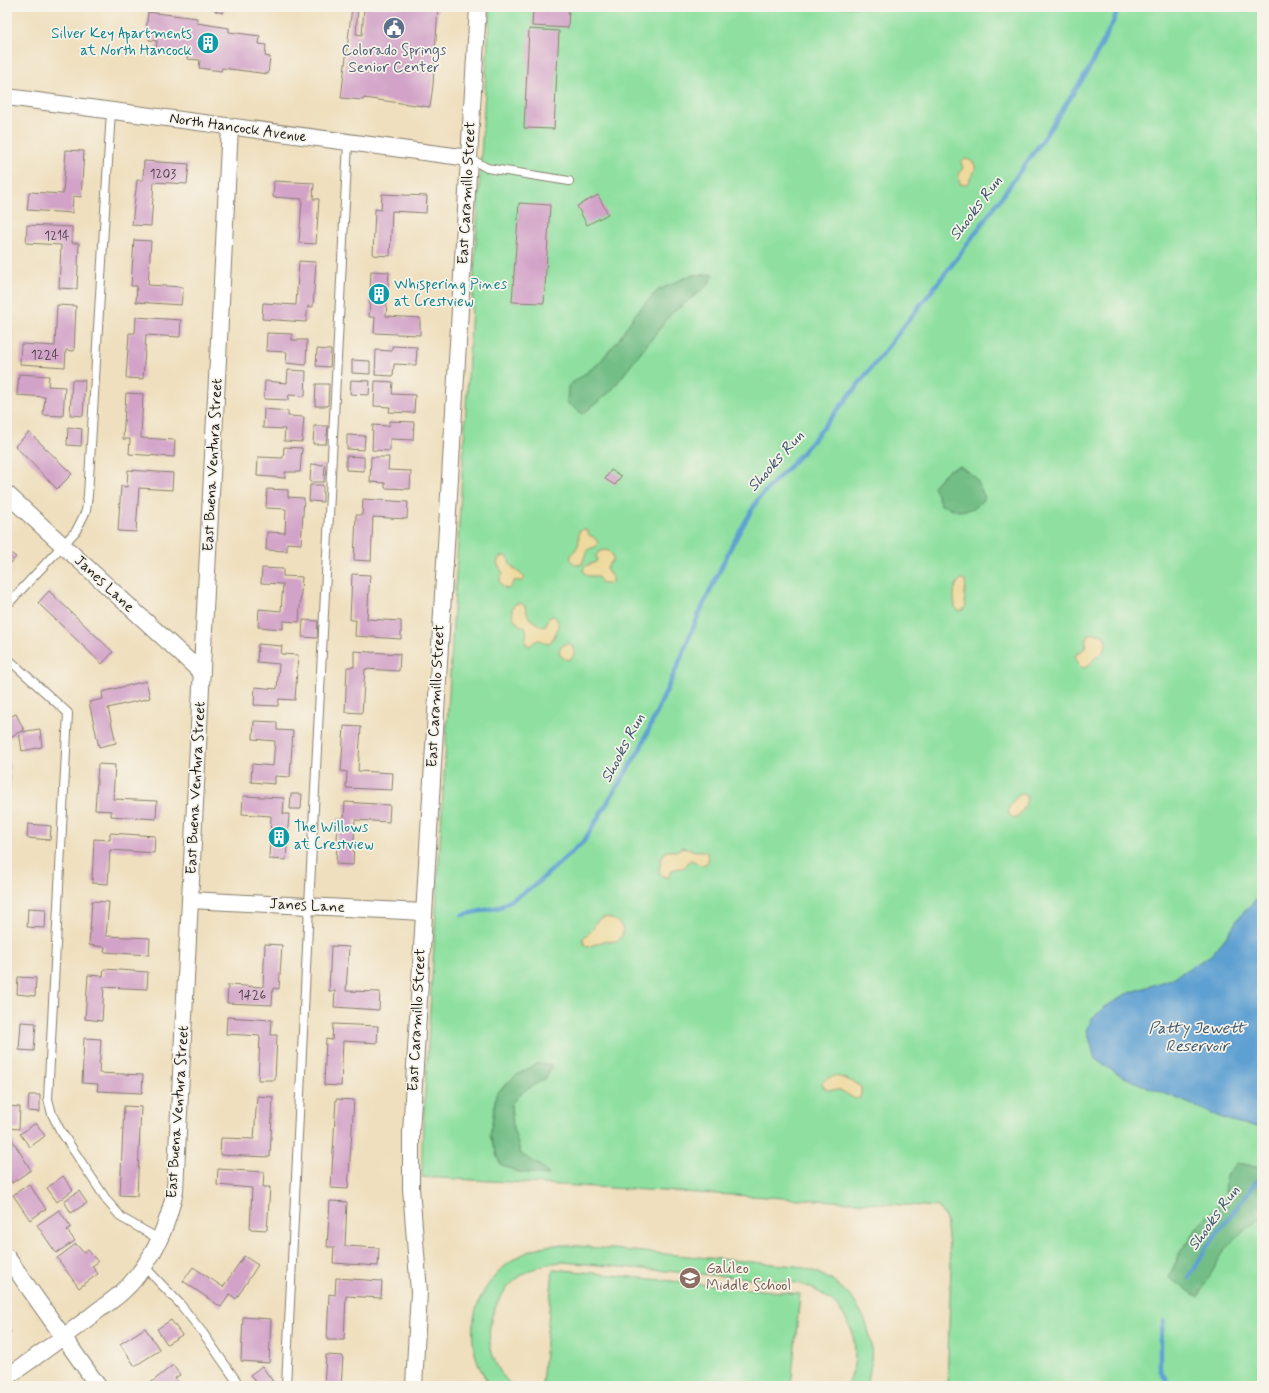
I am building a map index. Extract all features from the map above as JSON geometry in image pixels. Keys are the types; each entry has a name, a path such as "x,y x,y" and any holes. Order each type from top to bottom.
{"street":[{"name":"East Caramillo Street","path":"414,1386 419,1292 411,1188 411,1147 423,912 478,7"},
{"name":"North Hancock Avenue","path":"7,97 469,158"},
{"name":"East Buena Ventura Street","path":"7,1377 63,1338 125,1290 144,1266 159,1239 172,1206 175,1190 230,127"},
{"name":"Janes Lane","path":"7,494 202,673"},
{"name":"Janes Lane","path":"190,900 423,912"},
{"path":"7,1257 98,1386"}],"lane":[{"path":"7,605 76,531 86,511 111,111"},
{"path":"286,1386 348,143"},
{"path":"469,158 487,168 569,181"},
{"path":"7,658 68,713 48,1099 52,1114 60,1130 108,1202 122,1218 159,1239"},
{"path":"144,1266 180,1304 240,1386"}],"green space":[{"path":"490,7 1262,7 1262,1386 947,1386 951,1265 946,1220 939,1207 422,1177 422,1144"},
{"path":"714,274 708,285 671,314 611,391 583,414 567,403 568,386 598,364 619,339 635,314 657,291 691,275"},
{"path":"960,466 976,478 985,498 974,509 959,511 941,505 933,486 948,470"},
{"path":"536,1064 552,1065 546,1078 524,1091 511,1104 513,1128 521,1154 541,1166 549,1175 518,1172 500,1164 490,1136 496,1094 515,1076"},
{"path":"1237,1163 1262,1167 1262,1219 1258,1220 1239,1235 1225,1249 1198,1297 1169,1278 1179,1255 1199,1225 1225,1198 1226,1175"},
{"path":"551,1245 567,1245 796,1266 816,1272 834,1282 848,1294 860,1310 867,1327 871,1345 871,1365 866,1386 847,1386 853,1368 855,1351 853,1335 837,1306 824,1295 809,1287 791,1282 564,1262 541,1266 521,1276 506,1290 495,1307 490,1327 491,1347 498,1367 512,1386 490,1386 480,1369 474,1349 473,1331 475,1313 481,1296 491,1281 503,1268 517,1258 533,1250"},
{"path":"553,1269 800,1294 791,1386 560,1386 542,1384"}],"sand":[{"path":"964,159 969,160 975,165 969,182 965,185 960,184 959,177 959,173 963,168 961,162"},
{"path":"583,529 587,530 590,536 594,537 598,543 597,546 587,550 582,564 576,565 571,557 578,545 579,531"},
{"path":"604,550 611,553 613,558 606,568 612,577 612,582 608,584 603,584 597,576 589,576 585,574 583,570 587,565 596,562 596,555"},
{"path":"504,556 508,558 512,567 525,578 523,581 514,581 510,588 507,589 500,583 500,578 503,574 497,563 499,558"},
{"path":"961,579 965,580 964,598 966,606 963,610 959,611 955,607 954,592 956,585"},
{"path":"520,603 524,605 530,619 543,627 551,617 553,616 556,619 558,622 558,629 550,643 547,644 538,640 530,646 526,644 526,628 517,623 512,612 512,608 515,604"},
{"path":"1091,633 1103,635 1106,640 1106,647 1101,654 1096,656 1089,666 1083,668 1078,663 1075,655 1084,649 1087,638"},
{"path":"569,643 574,651 574,654 570,659 566,659 559,653 562,646"},
{"path":"1022,794 1027,796 1025,806 1022,812 1014,818 1010,816 1009,813 1010,805"},
{"path":"683,847 695,851 707,852 708,861 706,864 700,865 692,860 689,861 684,868 672,870 669,877 664,877 660,874 659,868 664,853 666,851 676,851"},
{"path":"606,917 615,920 621,926 623,933 621,937 618,941 601,942 588,947 584,944 583,938 592,930 598,920"},
{"path":"835,1076 848,1080 861,1087 860,1098 855,1099 840,1090 828,1090 824,1088 822,1083 827,1078"}],"water":[{"name":"Patty Jewett Reservoir","path":"1262,893 1262,1126 1240,1123 1220,1117 1131,1080 1095,1059 1087,1030 1092,1018 1105,1007 1126,994 1171,979 1211,955 1226,937 1239,917"}],"building":[{"path":"215,7 225,7 223,13 215,11"},
{"path":"352,7 358,7 356,34 362,35 364,7 438,7 433,85 430,107 364,98 363,100 341,98"},
{"path":"533,7 569,7 568,28 532,26"},
{"name":"Silver Key Apartments at North Hancock","path":"148,12 197,18 197,23 229,28 229,32 260,36 259,44 266,45 265,56 270,57 268,74 222,68 221,71 199,68 200,60 187,59 187,54 156,50 157,41 149,40 151,31 146,31"},
{"path":"529,29 559,31 554,129 524,128"},
{"path":"66,150 84,151 81,197 73,196 72,213 27,210 29,192 63,194"},
{"path":"144,161 189,164 187,184 154,182 151,226 132,225 137,180 143,180"},
{"path":"274,181 314,183 313,199 319,199 316,244 299,243 302,199 273,197"},
{"path":"382,194 427,196 426,213 392,211 390,256 373,255 375,209 381,210"},
{"path":"598,195 608,214 587,225 577,206"},
{"path":"519,203 550,205 544,303 512,302"},
{"path":"27,225 72,227 72,243 79,243 77,289 59,288 61,245 26,243"},
{"path":"134,240 151,241 148,285 183,287 181,305 136,302 137,286 131,286"},
{"path":"299,261 316,262 313,307 308,306 306,322 262,319 263,303 296,305"},
{"name":"Whispering Pines at Crestview","path":"371,271 389,272 386,316 420,318 420,335 374,333 375,317 369,317"},
{"path":"57,305 76,306 74,351 66,350 65,367 20,364 21,344 55,346"},
{"path":"136,317 181,320 180,337 146,335 143,379 126,378 129,333 135,333"},
{"path":"267,333 292,334 292,340 307,340 306,365 286,363 287,352 266,351"},
{"path":"392,346 417,347 416,365 394,364 393,376 375,375 376,350 392,351"},
{"path":"317,349 331,350 330,367 316,366"},
{"path":"352,360 370,361 370,374 352,373"},
{"path":"288,370 306,371 305,396 289,395 288,400 264,399 265,381 287,383"},
{"path":"19,374 49,376 48,386 65,387 63,416 43,415 45,397 17,395"},
{"path":"72,380 85,380 83,416 70,415"},
{"path":"351,380 370,381 369,395 350,394"},
{"path":"375,381 393,382 392,394 415,395 414,413 389,412 390,407 374,406"},
{"path":"316,384 329,384 328,406 315,406"},
{"path":"126,393 143,394 141,438 175,440 174,457 129,454 130,439 123,439"},
{"path":"264,409 288,411 288,416 304,417 302,442 284,441 285,429 263,428"},
{"path":"389,421 414,422 413,440 390,439 390,451 372,450 373,425 389,426"},
{"path":"314,426 328,426 326,444 313,444"},
{"path":"68,427 82,429 81,446 67,445"},
{"path":"29,432 72,474 57,489 15,446"},
{"path":"347,435 365,436 364,450 347,449"},
{"path":"284,447 302,448 300,472 285,472 285,478 257,476 258,457 283,458"},
{"path":"346,456 364,457 364,471 346,470"},
{"path":"371,457 389,457 388,470 411,471 410,489 385,488 385,483 370,482"},
{"path":"311,464 325,465 324,482 310,482"},
{"path":"128,470 173,473 172,490 139,488 136,532 118,531 121,486 127,487"},
{"path":"611,470 621,476 615,485 605,479"},
{"path":"310,485 323,485 323,502 309,501"},
{"path":"267,489 288,490 288,497 304,498 301,544 287,543 287,551 266,550 267,532 285,533 286,509 266,508"},
{"path":"363,499 408,502 407,519 373,517 371,561 354,560 356,515 362,515"},
{"path":"7,550 16,557 7,567"},
{"path":"262,568 283,569 283,576 302,577 299,622 283,621 283,629 258,627 259,609 281,611 283,584 261,583"},
{"path":"352,574 370,575 367,619 401,621 401,639 355,636 356,620 350,620"},
{"path":"49,591 113,652 102,664 38,603"},
{"path":"303,620 318,621 317,638 302,637"},
{"path":"258,644 282,646 281,654 298,655 295,700 279,699 278,706 254,705 255,687 277,689 279,664 257,662"},
{"path":"354,651 400,654 399,671 365,669 362,713 345,712 347,667 354,667"},
{"path":"146,681 150,698 108,708 116,743 99,747 89,702 103,699 102,692"},
{"path":"16,714 24,730 20,732 40,729 42,747 22,751 19,732 9,738 7,735 7,718"},
{"path":"254,721 277,722 277,730 293,731 290,777 275,776 275,784 251,782 252,764 273,766 275,741 253,739"},
{"path":"344,726 361,727 358,771 393,773 392,790 346,788 347,772 341,771"},
{"path":"7,764 10,764 8,799 7,799"},
{"path":"98,764 115,765 113,799 157,801 156,819 111,816 111,811 95,810"},
{"path":"291,794 302,794 301,809 290,809"},
{"name":"The Willows at Crestview","path":"243,796 284,798 283,814 289,814 286,860 269,859 271,816 242,814"},
{"path":"345,802 390,805 389,822 355,820 353,865 336,864 338,818 344,819"},
{"path":"28,824 51,826 50,840 27,838"},
{"path":"110,833 155,836 154,853 110,850 108,884 92,883 94,839 110,840"},
{"path":"92,901 109,902 106,936 150,938 149,955 104,952 105,947 89,945"},
{"path":"28,908 46,909 45,928 27,927"},
{"path":"265,944 282,945 279,989 273,988 272,1005 227,1003 228,985 263,987"},
{"path":"331,946 349,947 346,991 380,992 379,1010 334,1007 335,991 329,991"},
{"path":"104,969 148,972 147,989 104,987 102,1021 85,1019 88,975 103,976"},
{"path":"18,977 36,978 35,996 17,994"},
{"path":"227,1017 272,1020 271,1035 277,1035 275,1080 258,1080 260,1036 226,1034"},
{"path":"21,1022 36,1023 34,1051 19,1050"},
{"path":"333,1024 378,1026 377,1043 343,1041 341,1086 324,1085 326,1039 332,1040"},
{"path":"84,1038 101,1039 99,1073 143,1075 142,1093 97,1091 98,1084 82,1083"},
{"path":"29,1095 40,1095 40,1112 28,1111"},
{"path":"257,1096 273,1097 270,1157 220,1155 221,1138 254,1139"},
{"path":"336,1099 354,1100 348,1189 331,1188"},
{"path":"7,1106 20,1107 19,1129 7,1128"},
{"path":"124,1106 141,1107 137,1196 120,1195"},
{"path":"36,1123 45,1136 30,1147 20,1134"},
{"path":"11,1138 31,1170 12,1183 7,1175 7,1141"},
{"path":"218,1169 264,1172 263,1187 270,1187 267,1230 250,1229 252,1188 217,1185"},
{"path":"63,1176 73,1190 57,1202 47,1188"},
{"path":"29,1184 46,1209 30,1220 13,1195"},
{"path":"79,1191 87,1203 71,1213 64,1201"},
{"path":"330,1201 347,1202 345,1246 379,1248 378,1266 333,1263 334,1247 327,1247"},
{"path":"59,1210 71,1227 67,1230 75,1241 56,1253 37,1225"},
{"path":"76,1244 84,1253 88,1250 98,1262 92,1266 98,1274 79,1288 57,1258"},
{"path":"244,1256 258,1265 236,1299 230,1294 221,1307 183,1281 193,1267 223,1287"},
{"path":"336,1278 382,1281 381,1298 346,1296 344,1340 327,1340 329,1294 335,1295"},
{"path":"243,1317 271,1319 269,1363 241,1361"},
{"path":"171,1320 182,1335 167,1344 157,1329"},
{"path":"7,1326 11,1332 7,1334"},
{"path":"145,1328 160,1350 135,1366 120,1344"},
{"path":"326,1355 343,1356 341,1386 324,1386"},
{"path":"173,1365 180,1375 175,1378 181,1386 148,1385"},
{"path":"262,1366 276,1386 258,1386 250,1375"}],"waterway":[{"name":"Shooks Run","path":"462,915 500,907 534,886 584,841 640,749 678,665 698,616 731,547 758,499 802,453 854,390 958,257 1042,141 1089,69 1114,20 1118,7"},
{"name":"Shooks Run","path":"1189,1278 1206,1248 1262,1174"},
{"name":"Shooks Run","path":"1164,1321 1160,1340 1160,1370 1170,1386"}],"place":[{"name":"Colorado Springs Senior Center","path":"394,28"},
{"name":"Silver Key Apartments at North Hancock","path":"208,43"},
{"name":"Whispering Pines at Crestview","path":"379,294"},
{"name":"The Willows at Crestview","path":"279,837"},
{"name":"Galileo Middle School","path":"690,1278"}]}
